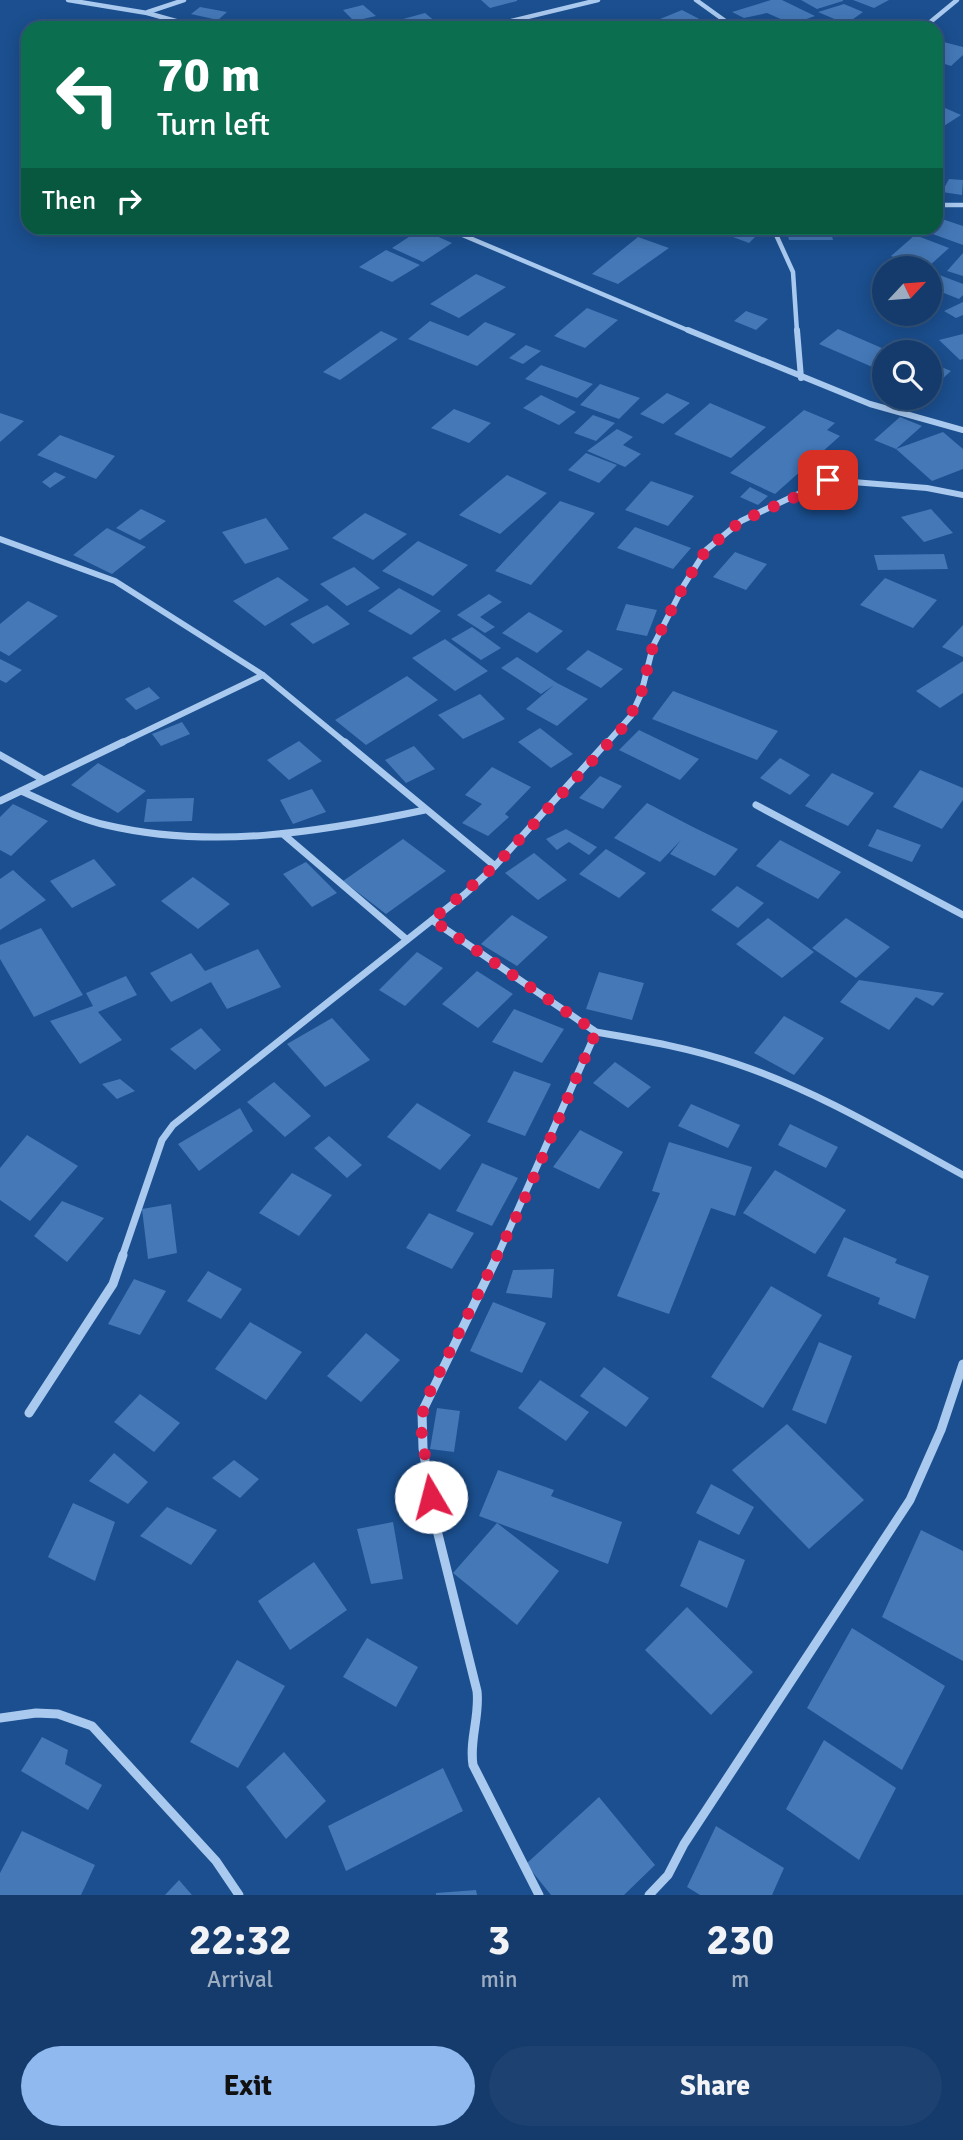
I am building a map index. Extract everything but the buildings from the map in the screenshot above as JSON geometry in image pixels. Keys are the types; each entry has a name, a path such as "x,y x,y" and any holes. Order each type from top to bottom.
{"street":[{"path":"68,0 148,13 176,21"},
{"path":"148,13 184,0"},
{"path":"511,21 598,0"},
{"path":"696,0 725,21"},
{"path":"931,21 957,0"},
{"path":"943,205 963,205"},
{"path":"463,235 801,378 870,404 963,430"},
{"path":"777,235 795,283 797,349 801,378"},
{"path":"29,1413 113,1284 162,1140 173,1125 432,920 495,866 626,724 641,694 653,646 684,585 706,550 741,521 828,480 927,488 963,495"},
{"path":"0,538 115,581 264,675 495,866"},
{"path":"0,801 264,675"},
{"path":"0,755 44,780"},
{"path":"21,791 102,824 136,832 225,836 282,834 351,826 425,810"},
{"path":"756,805 963,915"},
{"path":"282,834 406,939"},
{"path":"432,920 596,1032 703,1054 761,1073 874,1126 963,1175"},
{"path":"539,1895 473,1765 470,1754 478,1696 434,1520 421,1428 422,1412 521,1207 596,1032"},
{"path":"649,1895 668,1874 684,1844 910,1500 941,1430 963,1364"},
{"path":"0,1718 62,1713 76,1717 92,1727 216,1861 239,1895"}],"route":[{"path":"431,1497 421,1428 424,1404 521,1207 596,1032 432,920 495,866 626,724 641,694 653,646 684,585 706,550 741,521 828,480"}]}
